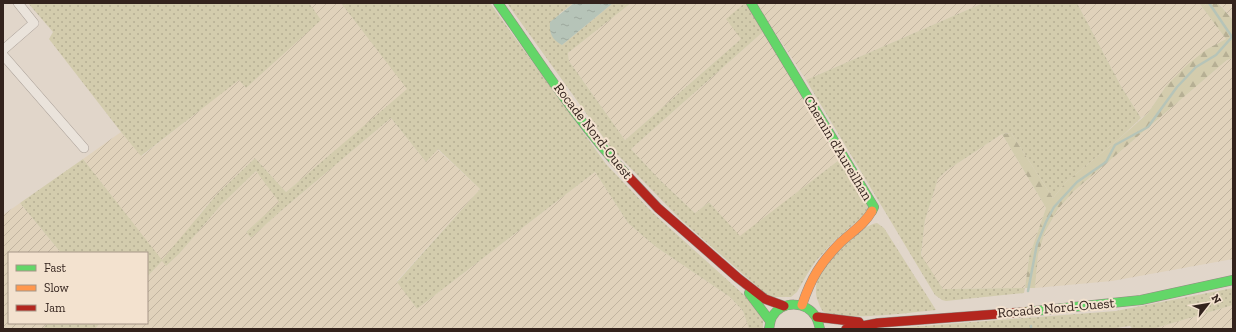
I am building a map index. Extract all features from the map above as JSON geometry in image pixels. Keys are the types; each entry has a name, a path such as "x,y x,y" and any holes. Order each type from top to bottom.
{"main road":[{"name":"Rocade Nord-Ouest","path":"498,3 579,118 610,158 658,208 738,278 765,299 784,306"},
{"name":"Chemin d'Aureilhan","path":"751,3 874,208 873,212 866,220 845,238 818,268 807,289 802,305"},
{"name":"Rocade Nord-Ouest","path":"738,278 770,325"},
{"name":"Rocade Nord-Ouest","path":"846,329 878,323 1018,312 1141,300 1233,280"},
{"path":"770,325 774,314 784,306 795,304 808,308 817,317 820,329"},
{"name":"Rocade Nord-Ouest","path":"817,317 878,323"}],"street":[{"path":"3,50 34,23 18,3"},
{"path":"3,55 84,148"}],"shaded area":[{"path":"309,3 341,3 408,89 286,192 255,158 217,194 199,215 166,266 179,254 221,205 256,171 280,202 246,232 251,238 391,118 426,162 437,149 480,189 397,281 417,309 595,172 628,223 656,247 730,297 743,311 749,329 95,329 99,324 148,324 148,276 162,261 83,159 121,132 142,156 239,79 246,88 320,20"},
{"path":"631,3 745,3 741,39 625,140 569,61 568,53"},
{"path":"756,3 983,3 806,80"},
{"path":"1077,3 1199,3 1226,39 1207,49 1166,86 1148,113 1141,118 1121,86"},
{"path":"1219,3 1233,3 1233,20"},
{"path":"765,30 839,160 740,237 709,202 695,213 660,180 631,149"},
{"path":"1233,58 1233,259 1112,281 1035,288 1038,255 1045,232 1058,209 1074,191 1227,60"},
{"path":"1002,134 1046,208 1029,257 1025,288 943,289 921,256 925,220 938,179 946,171"},
{"path":"20,203 60,252 8,252 8,324 47,324 42,329 3,329 3,215"},
{"path":"1233,305 1233,329 1153,329"}],"green space":[{"path":"28,3 309,3 321,20 246,88 239,80 141,156 49,39 53,32"},
{"path":"341,3 490,3 606,164 653,213 763,312 763,329 749,329 743,311 730,297 656,247 628,223 595,172 417,309 397,282 480,189 438,149 426,162 391,118 251,238 246,232 279,202 256,171 221,205 179,254 166,266 162,261 148,276 148,252 60,252 20,203 83,159 162,260 217,194 255,158 286,192 407,89"},
{"path":"507,3 574,3 559,14 562,45 613,3 631,3 568,53 569,61 625,140 741,39 726,19 745,3 765,30 631,149 660,180 695,213 709,202 740,236 839,160 869,208 862,217 834,241 815,262 797,292 791,297 769,297 680,219 611,148"},
{"path":"983,3 1077,3 1121,86 1141,118 1120,138 1066,182 1053,198 1011,133 1002,134 946,171 938,179 925,220 921,255 943,289 1025,288 1024,293 946,301 935,295 806,80"},
{"path":"1199,3 1218,3 1233,20 1233,58 1227,60 1074,191 1058,209 1045,232 1038,255 1035,288 1025,288 1029,257 1046,208 1002,134 1011,133 1053,198 1066,182 1148,113 1166,86 1187,65 1207,49 1226,39"},
{"path":"877,223 884,228 936,310 860,316 832,315 824,312 817,299 816,290 817,281 821,272 833,256 847,243 868,227"},
{"path":"1233,288 1233,305 1153,329 1133,329 1130,326 1109,329 884,329 1116,311"},
{"path":"47,324 99,324 95,329 42,329"}],"water":[{"path":"574,3 613,3 562,45 552,36 550,22"}],"waterway":[{"path":"1028,291 1037,244 1054,207 1077,182 1106,162 1115,145 1148,127 1177,87 1196,67 1216,55 1232,37 1209,3"}],"traffic: fast":[{"path":"498,3 575,113 627,175"},
{"path":"751,3 874,207 872,211"},
{"path":"1025,312 1141,300 1233,280"},
{"path":"749,293 770,321"},
{"path":"769,329 771,318 776,311 788,305 800,305 812,312 816,317 820,329"}],"traffic: slow":[{"path":"802,305 813,278 822,264 841,242 862,224 872,211"}],"traffic: jam":[{"path":"627,175 658,208 738,278 765,299 784,306"},
{"path":"846,329 878,323 1025,312"},
{"path":"817,317 859,322"}]}
